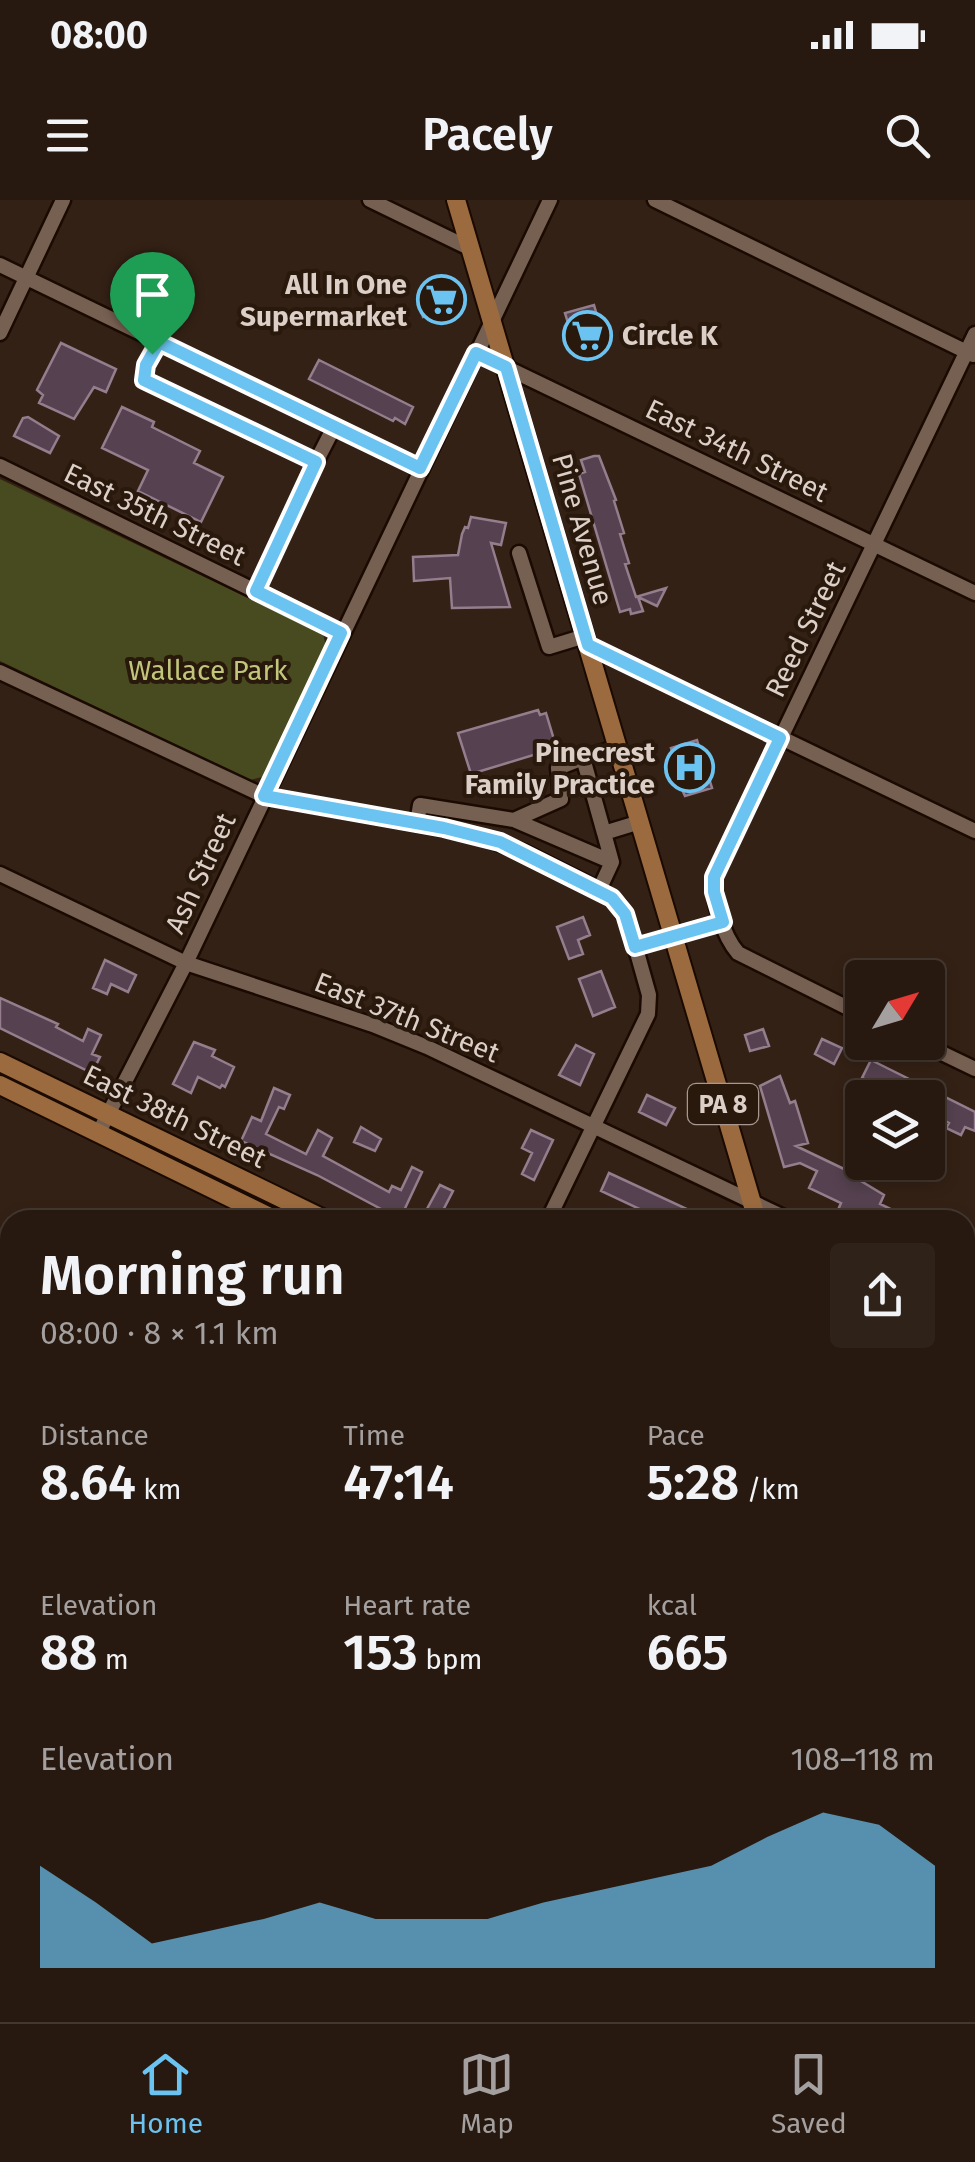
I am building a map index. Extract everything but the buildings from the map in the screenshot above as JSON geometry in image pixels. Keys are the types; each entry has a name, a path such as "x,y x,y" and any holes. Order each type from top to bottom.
{"main road":[{"name":"Pine Avenue","path":"456,200 755,1210"},
{"name":"East 38th Street","path":"0,1062 305,1210"},
{"name":"East 38th Street","path":"0,1085 256,1210"}],"street":[{"path":"0,333 64,200"},
{"path":"370,200 471,248"},
{"name":"Ash Street","path":"98,1132 186,963 550,200"},
{"path":"654,200 971,354"},
{"path":"0,265 420,468"},
{"name":"Reed Street","path":"723,922 714,877 873,544 971,354 975,334"},
{"path":"159,342 146,365 144,380 316,462"},
{"name":"East 34th Street","path":"476,353 975,593"},
{"path":"256,591 334,427"},
{"name":"East 35th Street","path":"0,466 341,633"},
{"path":"519,553 548,647 587,640 975,832"},
{"path":"0,672 264,796 500,842 612,898 625,914 648,995 648,1014 553,1210"},
{"path":"514,820 562,799 558,768 618,746"},
{"path":"583,758 612,862 600,890"},
{"path":"417,823 420,805 514,820 612,862"},
{"path":"604,833 640,822"},
{"name":"East 37th Street","path":"0,874 186,963 408,1039 594,1126 753,1210"},
{"path":"635,947 723,922 732,946 745,958 845,1007"},
{"path":"945,1055 975,1070"}],"green space":[{"name":"Wallace Park","path":"0,479 323,634 326,646 262,777 250,780 0,661"}],"place":[{"name":"All In One Supermarket","path":"442,300"},
{"name":"Circle K","path":"587,335"},
{"name":"Pinecrest Family Practice","path":"690,768"}],"route":[{"path":"159,342 420,468 476,353 506,367 588,645 780,738 714,877 723,922 635,947 625,914 612,898 500,842 444,828 264,796 341,633 256,591 316,462 144,380 152,354 159,342"}]}
